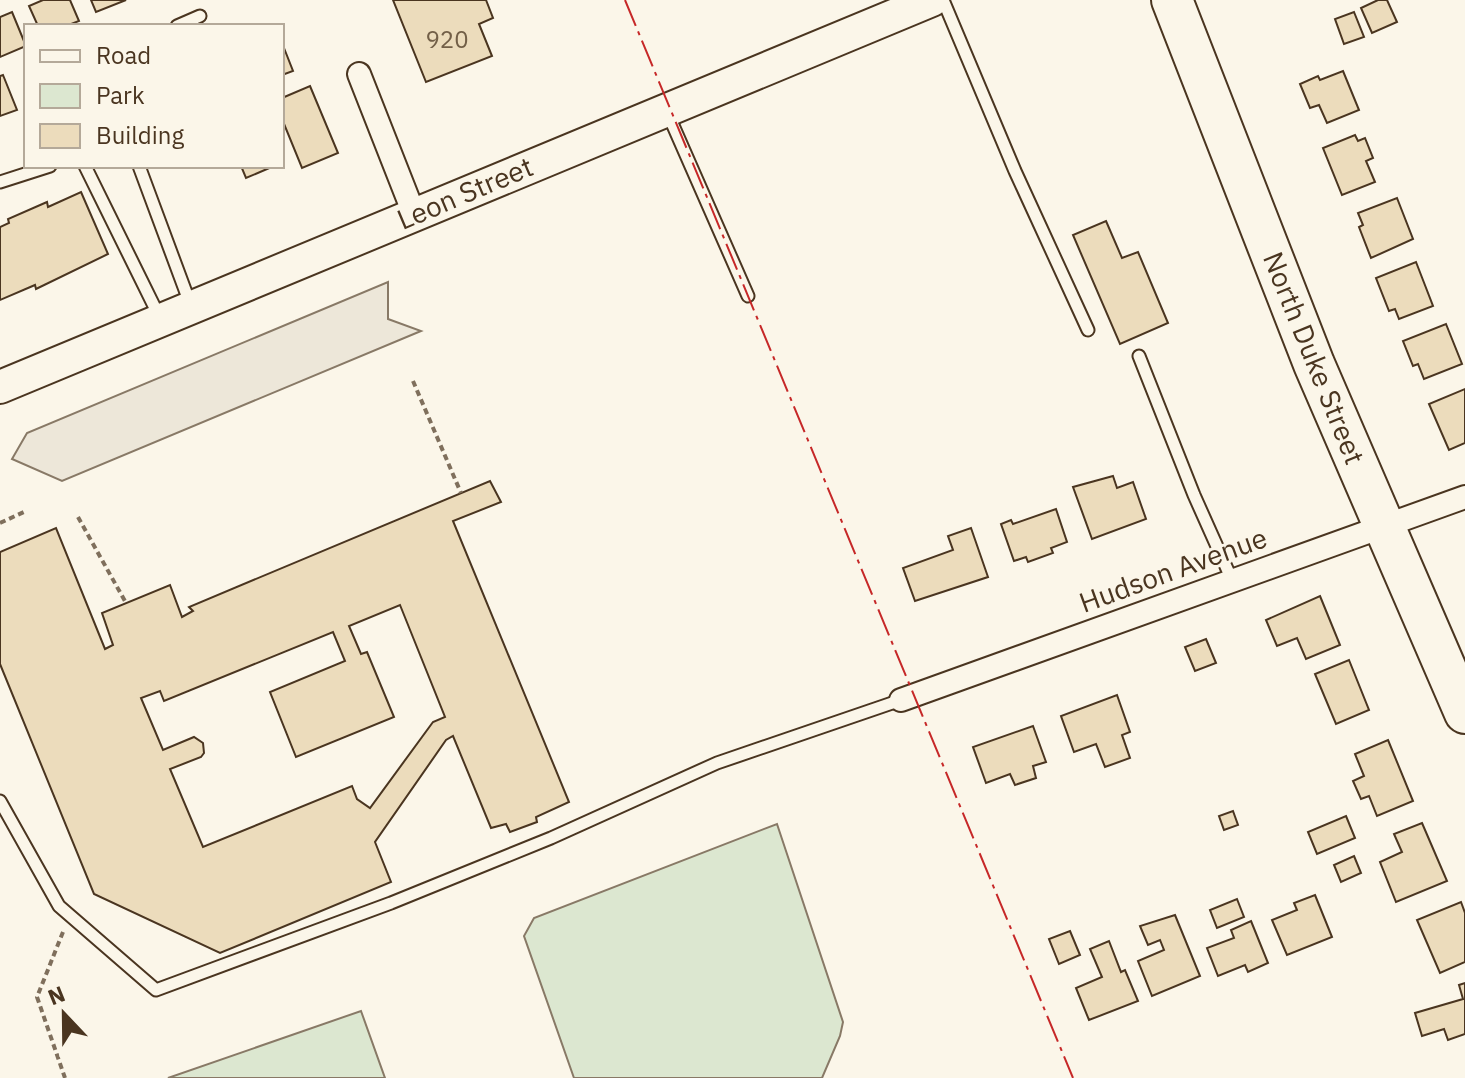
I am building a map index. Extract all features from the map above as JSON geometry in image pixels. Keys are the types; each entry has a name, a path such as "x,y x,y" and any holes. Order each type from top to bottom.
{"highway":[{"name":"North Duke Street","path":"1172,0 1314,364 1465,713"}],"street":[{"name":"Leon Street","path":"0,387 932,0"},
{"path":"359,74 414,214"},
{"name":"Hudson Avenue","path":"901,700 1465,497"}],"lane":[{"path":"943,0 1015,171 1088,330"},
{"path":"182,24 200,16"},
{"path":"666,109 748,296"},
{"path":"0,182 44,168"},
{"path":"86,168 160,320"},
{"path":"140,168 192,306"},
{"path":"1139,356 1194,495 1232,580"},
{"path":"0,801 59,906 156,990 449,880 717,763 901,700"}],"path":[{"path":"413,381 461,493"},
{"path":"0,523 26,511"},
{"path":"78,517 126,603"},
{"path":"65,1078 37,997 70,915"}],"green space":[{"path":"777,824 843,1022 822,1078 574,1078 524,936 534,918"},
{"path":"361,1011 385,1078 168,1078"}],"shaded area":[{"path":"388,282 388,319 421,331 62,481 12,459 27,433"}],"building":[{"path":"43,0 70,0 79,21 71,24 37,24 29,6"},
{"path":"91,0 126,0 96,12"},
{"path":"393,0 486,0 493,18 479,24 492,56 426,82"},
{"path":"1378,0 1387,0 1397,22 1372,33 1361,8"},
{"path":"12,12 24,47 0,57 0,17"},
{"path":"1354,12 1364,37 1344,44 1335,19"},
{"path":"284,48 293,71 284,74"},
{"path":"1343,71 1359,110 1327,123 1319,105 1310,108 1300,84 1318,76 1320,80"},
{"path":"3,75 17,110 0,116 0,76"},
{"path":"310,86 338,153 302,168 284,124 284,97"},
{"path":"1355,135 1358,141 1365,138 1373,158 1366,161 1375,182 1342,195 1323,148"},
{"path":"242,168 269,168 246,178"},
{"path":"81,192 108,254 36,289 35,285 0,300 0,227 9,223 8,219 47,202 48,207"},
{"path":"1397,198 1413,239 1371,258 1359,227 1363,225 1358,213"},
{"path":"1106,221 1122,258 1138,252 1168,323 1120,344 1073,235"},
{"path":"1416,262 1433,306 1399,319 1395,309 1389,311 1376,278"},
{"path":"1446,324 1462,364 1424,379 1418,364 1413,366 1403,341"},
{"path":"1465,389 1465,443 1449,450 1429,404"},
{"path":"1113,476 1117,488 1133,482 1146,519 1092,539 1073,487"},
{"path":"490,481 501,502 453,521 569,802 536,817 537,822 510,832 506,824 491,828 453,736 446,740 375,842 391,882 220,953 94,894 0,664 0,552 56,528 105,649 113,645 102,613 170,585 182,617 193,611 189,607","holes":["400,605 445,717 433,722 370,808 357,799 352,786 203,847 170,769 201,757 204,753 203,743 194,737 163,750 141,698 160,691 164,701 333,632 345,661 270,692 296,757 394,717 367,652 361,654 349,626"]},
{"path":"1056,509 1067,542 1051,548 1053,553 1028,562 1026,557 1014,561 1001,524 1011,520 1013,524"},
{"path":"971,528 988,577 915,601 903,568 953,550 948,536"},
{"path":"1320,596 1340,645 1306,659 1297,638 1277,646 1266,620"},
{"path":"1206,639 1216,663 1195,671 1185,647"},
{"path":"1349,660 1369,710 1336,724 1315,674"},
{"path":"1117,695 1130,732 1122,735 1130,758 1105,767 1096,744 1074,752 1061,716"},
{"path":"1033,726 1046,762 1033,766 1036,778 1015,785 1010,774 986,783 973,747"},
{"path":"1388,740 1413,801 1377,816 1369,796 1361,799 1353,781 1364,776 1355,754"},
{"path":"1233,811 1238,825 1224,830 1219,816"},
{"path":"1346,816 1355,838 1317,854 1308,832"},
{"path":"1422,823 1447,881 1396,902 1380,862 1402,852 1394,834"},
{"path":"1354,856 1361,873 1341,882 1334,865"},
{"path":"1315,895 1332,937 1287,955 1272,920 1297,910 1294,903"},
{"path":"1237,899 1244,917 1217,928 1210,910"},
{"path":"1461,902 1465,913 1465,962 1440,973 1417,920"},
{"path":"1175,915 1200,976 1152,996 1138,961 1164,950 1160,940 1148,945 1140,926"},
{"path":"1251,921 1268,963 1248,972 1245,965 1218,976 1207,948 1234,938 1231,930"},
{"path":"1070,931 1080,955 1059,964 1049,939"},
{"path":"1109,941 1121,972 1125,970 1138,1001 1089,1020 1076,988 1102,977 1090,949"},
{"path":"1465,983 1465,1034 1448,1040 1444,1029 1422,1036 1415,1013 1463,999 1459,985"}],"power":[{"path":"625,0 1073,1078"}]}
